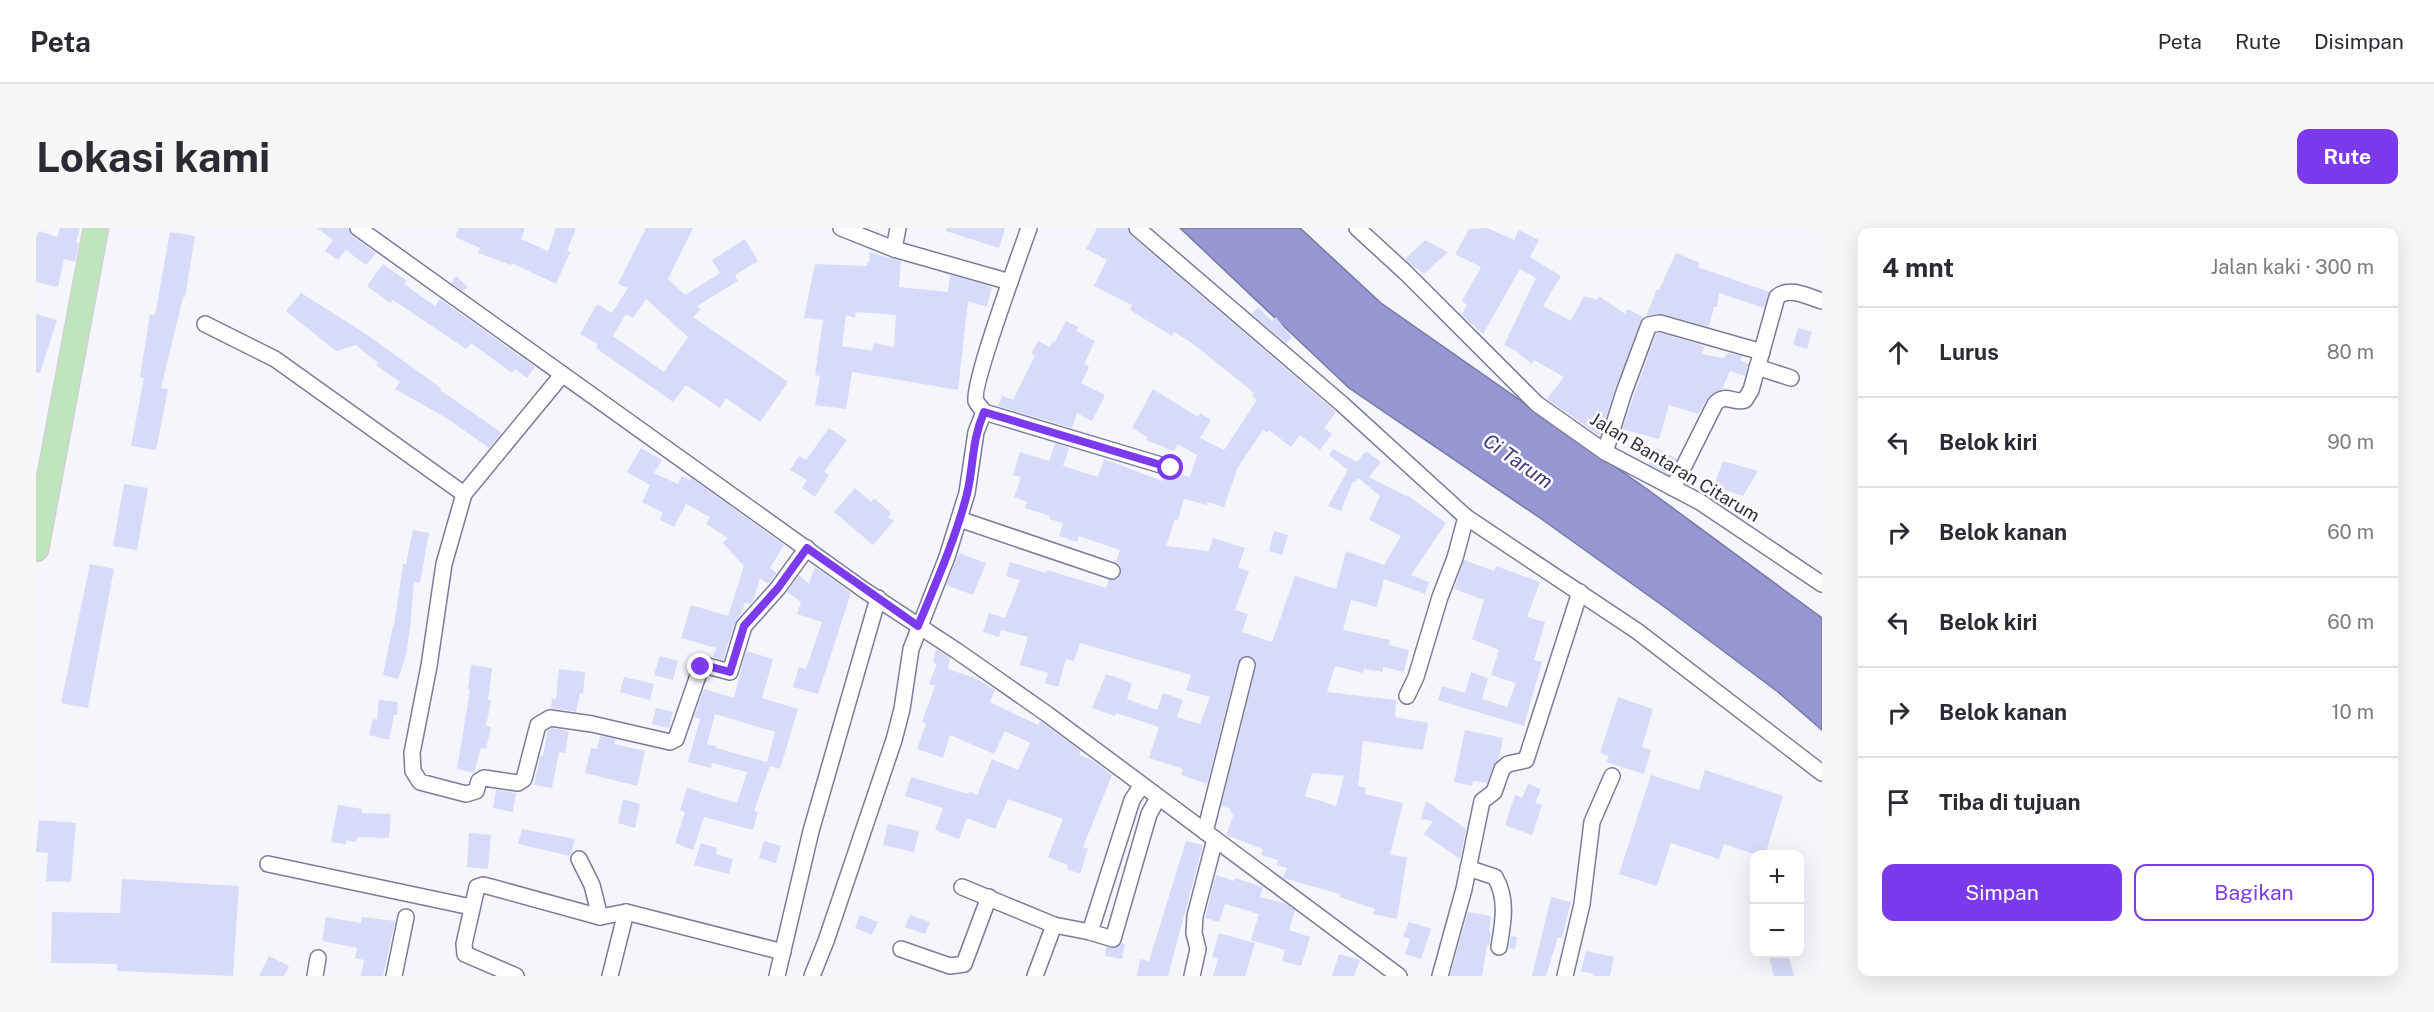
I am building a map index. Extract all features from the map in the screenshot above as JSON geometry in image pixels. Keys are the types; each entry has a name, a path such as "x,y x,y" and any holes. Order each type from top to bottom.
{"main road":[{"path":"36,549 96,228"}],"street":[{"path":"357,228 807,548 1047,714 1399,976"},
{"path":"841,228 894,249 1010,282"},
{"path":"894,249 898,228"},
{"path":"1029,228 1010,282 977,390 976,400 984,412 1171,468"},
{"path":"1137,228 1317,382 1466,517 1637,631 1822,773"},
{"name":"Jalan Bantaran Citarum","path":"1357,228 1405,272 1537,404 1605,452 1700,502 1822,584"},
{"path":"1673,488 1715,404 1728,397 1740,401 1745,400 1751,390 1777,297 1789,292 1822,301"},
{"path":"1605,452 1649,325 1660,323 1762,352"},
{"path":"205,324 275,359 464,494"},
{"path":"1757,367 1791,378"},
{"path":"562,375 464,494 444,564 429,666 412,753 413,771 420,782 465,794 476,791 479,781 484,778 518,783 524,779 538,725 550,718 592,724 670,742 676,740 701,667 704,665 730,672 744,626 778,588 807,548"},
{"path":"812,976 894,740 902,710 911,649 918,626 947,557 959,519 967,493 976,432 984,412"},
{"path":"1407,696 1416,677 1466,517"},
{"path":"959,519 1112,571"},
{"path":"1440,976 1468,868 1483,798 1494,792 1502,769 1508,764 1521,763 1526,760 1580,592"},
{"path":"777,976 814,821 878,598"},
{"path":"1192,976 1198,949 1194,933 1195,916 1247,665"},
{"path":"1565,976 1581,904 1592,822 1612,776"},
{"path":"1090,932 1132,800 1142,785"},
{"path":"962,887 1054,925 1113,939 1149,814 1158,798"},
{"path":"579,860 592,885 600,916"},
{"path":"268,864 471,906"},
{"path":"1468,868 1495,877 1501,887 1503,907 1499,947"},
{"path":"516,976 465,954 464,944 477,887 483,885 600,916 626,912 783,952"},
{"path":"901,949 951,966 964,964 988,897"},
{"path":"610,976 626,912"},
{"path":"394,976 406,917"},
{"path":"1035,976 1054,925"},
{"path":"315,976 318,958"}],"water":[{"name":"Ci Tarum","path":"1180,228 1300,228 1381,303 1647,489 1822,618 1822,730 1778,692 1670,611 1540,518 1349,388"}],"building":[{"path":"60,228 80,228 76,242 79,243 75,262 64,259 58,287 36,282 36,230 57,237"},
{"path":"317,228 348,228 352,236 376,253 366,265 346,250 338,260 325,251 333,240"},
{"path":"459,228 525,228 521,239 548,251 556,228 576,228 567,251 570,252 556,284 512,263 511,265 478,253 480,248 455,237"},
{"path":"646,228 693,228 668,279 685,295 720,273 712,260 745,239 758,261 735,275 738,281 697,306 701,309 693,317 788,382 760,422 726,398 720,408 686,385 673,402 596,348 598,344 580,334 597,304 612,313 628,288 618,284","holes":["646,299 688,337 664,372 613,336 626,314 633,318"]},
{"path":"946,228 1005,228 999,248 946,231"},
{"path":"1097,228 1127,228 1131,235 1336,412 1324,428 1332,434 1320,450 1300,435 1291,447 1269,430 1267,433 1263,430 1238,467 1224,507 1184,499 1178,520 1175,519 1166,546 1209,551 1213,538 1245,548 1238,568 1249,571 1235,610 1248,614 1242,632 1272,642 1295,576 1336,589 1346,551 1384,565 1401,536 1369,520 1380,496 1358,478 1355,482 1353,481 1341,511 1328,506 1348,470 1329,455 1333,449 1357,462 1366,451 1381,462 1369,477 1407,495 1446,523 1411,575 1429,582 1425,594 1384,579 1377,607 1351,600 1343,630 1390,640 1389,645 1409,650 1404,672 1383,667 1383,672 1364,669 1363,673 1335,666 1327,692 1396,700 1395,717 1428,723 1423,750 1363,741 1358,786 1366,788 1365,794 1403,803 1390,855 1407,857 1397,919 1373,914 1375,909 1340,897 1340,894 1283,878 1287,868 1276,865 1278,860 1261,855 1263,849 1226,835 1234,814 1230,812 1231,809 1221,806 1256,667 1253,658 1244,656 1238,663 1207,784 1181,775 1183,769 1149,758 1159,727 1092,708 1106,674 1132,683 1127,699 1157,710 1163,693 1183,700 1177,717 1200,724 1210,697 1186,690 1191,675 1080,643 1074,661 1066,659 1058,687 1045,683 1048,673 1020,665 1028,637 1001,630 999,637 983,632 989,613 1005,618 1020,580 1006,576 1010,562 1046,573 1047,570 1106,588 1109,580 1118,579 1121,574 1120,565 1116,562 1120,550 1079,536 1077,542 1059,536 1063,523 1025,508 1027,502 1014,497 1021,477 1013,475 1020,452 1049,461 1055,443 1069,448 1063,466 1098,477 1104,459 1162,481 1164,476 1173,478 1179,474 1190,477 1197,455 1178,444 1174,451 1146,440 1147,437 1132,428 1153,389 1198,417 1200,413 1211,420 1200,438 1224,450 1257,400 1252,396 1254,393 1192,343 1174,332 1172,336 1130,310 1132,305 1094,286 1107,260 1086,249","holes":["1312,773 1344,776 1336,806 1305,796"]},
{"path":"1487,228 1514,240 1519,230 1539,240 1530,257 1561,276 1543,306 1571,321 1584,296 1597,300 1599,296 1625,314 1627,309 1643,317 1615,389 1600,436 1547,399 1564,377 1534,360 1532,364 1504,345 1536,278 1520,269 1483,334 1462,315 1467,305 1462,301 1481,267 1455,254 1469,229"},
{"path":"170,232 195,236 185,297 183,297 161,388 168,389 156,450 131,446 144,378 140,377 150,314 155,315"},
{"path":"1425,240 1448,252 1424,274 1405,259"},
{"path":"870,252 901,261 899,287 948,292 950,275 992,287 987,307 968,301 958,390 852,372 846,409 815,405 820,376 815,375 823,320 804,318 815,264 867,266","holes":["856,312 896,315 894,347 874,343 872,351 842,346 846,315 855,318"]},
{"path":"1676,253 1700,263 1698,267 1769,292 1764,308 1719,293 1717,307 1714,307 1709,327 1663,314 1646,316"},
{"path":"383,264 407,281 404,284 435,306 440,299 535,367 527,378 515,369 512,373 471,343 466,349 393,300 390,303 367,286"},
{"path":"456,276 468,287 463,291 451,283"},
{"path":"301,293 366,334 502,433 489,448 448,419 395,389 400,382 376,365 378,363 356,345 336,351 286,311"},
{"path":"1258,307 1272,321 1276,317 1292,338 1286,343 1252,314"},
{"path":"36,314 57,320 40,373 36,372"},
{"path":"1066,321 1078,327 1076,331 1095,341 1084,364 1089,367 1081,383 1105,395 1092,421 1077,413 1072,428 998,406 1002,396 1013,400 1035,356 1031,354 1038,341 1050,347"},
{"path":"1798,328 1812,332 1807,349 1793,345"},
{"path":"1660,333 1704,346 1702,354 1723,358 1728,353 1742,356 1740,360 1748,364 1745,376 1730,371 1722,389 1708,397 1698,414 1669,405 1659,439 1622,429 1656,334"},
{"path":"829,428 847,440 824,472 829,475 815,497 802,488 807,480 790,470 799,456 806,460"},
{"path":"641,448 662,460 654,473 678,484 682,476 690,480 691,478 784,545 770,568 777,573 768,584 760,578 753,601 750,604 745,602 735,623 723,660 713,657 716,648 681,638 691,605 728,616 744,566 723,543 728,538 706,524 710,517 686,504 674,527 660,520 663,513 642,502 650,485 627,472"},
{"path":"1656,448 1677,459 1669,475 1649,464"},
{"path":"1723,461 1758,471 1743,496 1714,486"},
{"path":"124,484 148,488 137,550 113,546"},
{"path":"855,488 871,502 874,498 891,513 888,517 894,521 873,545 834,512"},
{"path":"413,530 429,533 420,583 414,582 406,655 398,679 383,675 394,626 403,564 406,564"},
{"path":"1274,531 1288,535 1282,555 1269,551"},
{"path":"959,553 986,563 973,595 946,585"},
{"path":"1464,560 1494,571 1496,566 1540,582 1527,617 1545,622 1534,660 1542,662 1524,726 1438,700 1442,686 1465,693 1471,672 1488,678 1482,699 1507,707 1516,683 1491,675 1499,650 1472,639 1484,600 1454,589"},
{"path":"90,564 114,569 88,708 61,703"},
{"path":"815,567 851,593 818,694 793,687 799,667 806,669 822,622 797,614 801,602 787,592 799,575 809,584"},
{"path":"936,649 950,658 948,669 975,678 995,690 990,702 1038,725 1040,721 1081,751 1079,755 1092,760 1112,775 1083,847 1088,849 1080,874 1067,869 1068,865 1048,857 1063,819 1008,799 995,829 967,818 959,839 935,830 943,808 905,796 911,777 977,795 992,759 1018,770 1030,743 1005,731 994,754 950,735 943,758 917,749 926,724 922,722 935,686 929,684 937,664 933,663"},
{"path":"746,651 773,659 762,698 798,709 780,769 770,766 754,811 758,812 753,830 704,817 693,850 675,843 685,812 680,810 687,788 737,803 747,772 712,763 711,768 688,762 700,719 694,717 704,689 734,698","holes":["715,714 775,732 767,762 707,744"]},
{"path":"660,656 678,661 673,680 654,675"},
{"path":"471,665 492,668 488,700 491,701 486,726 491,727 486,749 481,748 474,773 457,769 470,690 468,689"},
{"path":"559,669 585,672 583,694 580,693 576,712 551,708 552,698 556,699"},
{"path":"624,677 654,684 650,700 620,692"},
{"path":"1618,697 1653,709 1642,747 1651,750 1644,774 1606,762 1609,756 1600,753"},
{"path":"379,700 398,702 397,715 394,715 389,740 369,735 373,719 377,720"},
{"path":"656,708 673,712 669,728 652,724"},
{"path":"552,728 569,731 565,753 559,752 552,788 534,785 548,730"},
{"path":"1465,730 1503,738 1499,759 1493,766 1487,783 1473,781 1472,786 1454,782"},
{"path":"600,736 615,739 614,744 645,751 637,786 585,773 591,748 597,749"},
{"path":"1705,770 1783,796 1767,850 1750,850 1750,853 1724,844 1719,859 1671,843 1657,886 1619,874 1651,775 1699,790"},
{"path":"1528,784 1541,789 1535,803 1542,805 1532,835 1505,825 1515,795 1522,798"},
{"path":"496,790 516,793 513,812 493,808"},
{"path":"623,799 640,804 635,828 618,823"},
{"path":"1426,801 1466,829 1460,859 1424,834 1433,821 1421,819"},
{"path":"338,805 362,809 362,813 391,814 389,838 357,837 356,842 346,840 346,844 331,842"},
{"path":"39,820 76,823 71,882 46,881 48,853 36,852"},
{"path":"888,824 919,831 914,852 883,845"},
{"path":"522,829 575,839 570,856 518,844"},
{"path":"469,833 491,835 488,869 467,867"},
{"path":"764,841 781,846 776,863 759,858"},
{"path":"1186,841 1203,845 1168,976 1137,976 1140,959 1149,961"},
{"path":"701,843 717,848 716,854 733,859 729,874 694,865"},
{"path":"1216,875 1263,887 1260,897 1287,904 1295,910 1289,930 1310,937 1301,966 1282,961 1285,950 1251,940 1259,914 1225,904 1219,922 1205,918"},
{"path":"122,879 239,886 233,976 117,971 117,964 51,963 52,912 120,913"},
{"path":"1551,897 1571,902 1562,938 1558,937 1546,976 1532,976"},
{"path":"1468,912 1491,916 1489,932 1491,933 1482,976 1450,976"},
{"path":"860,915 878,922 872,935 855,928"},
{"path":"910,915 930,922 925,934 905,927"},
{"path":"326,917 361,923 362,917 395,921 383,976 361,976 364,960 355,958 357,948 322,941"},
{"path":"1409,922 1431,929 1421,959 1405,954 1410,939 1403,936"},
{"path":"1219,933 1255,943 1245,976 1213,976 1218,959 1212,957"},
{"path":"1511,936 1517,937 1515,949 1509,948"},
{"path":"1121,943 1125,944 1122,959 1105,956 1106,947 1116,948"},
{"path":"1586,951 1614,957 1610,976 1593,976 1594,974 1581,971"},
{"path":"1339,954 1360,960 1354,976 1332,976"},
{"path":"269,956 289,966 284,976 259,976"},
{"path":"1769,958 1789,958 1794,976 1774,976"}],"route":[{"path":"701,667 704,665 730,672 744,626 778,588 807,548 918,626 947,557 967,493 976,432 984,412 1171,468"}]}
